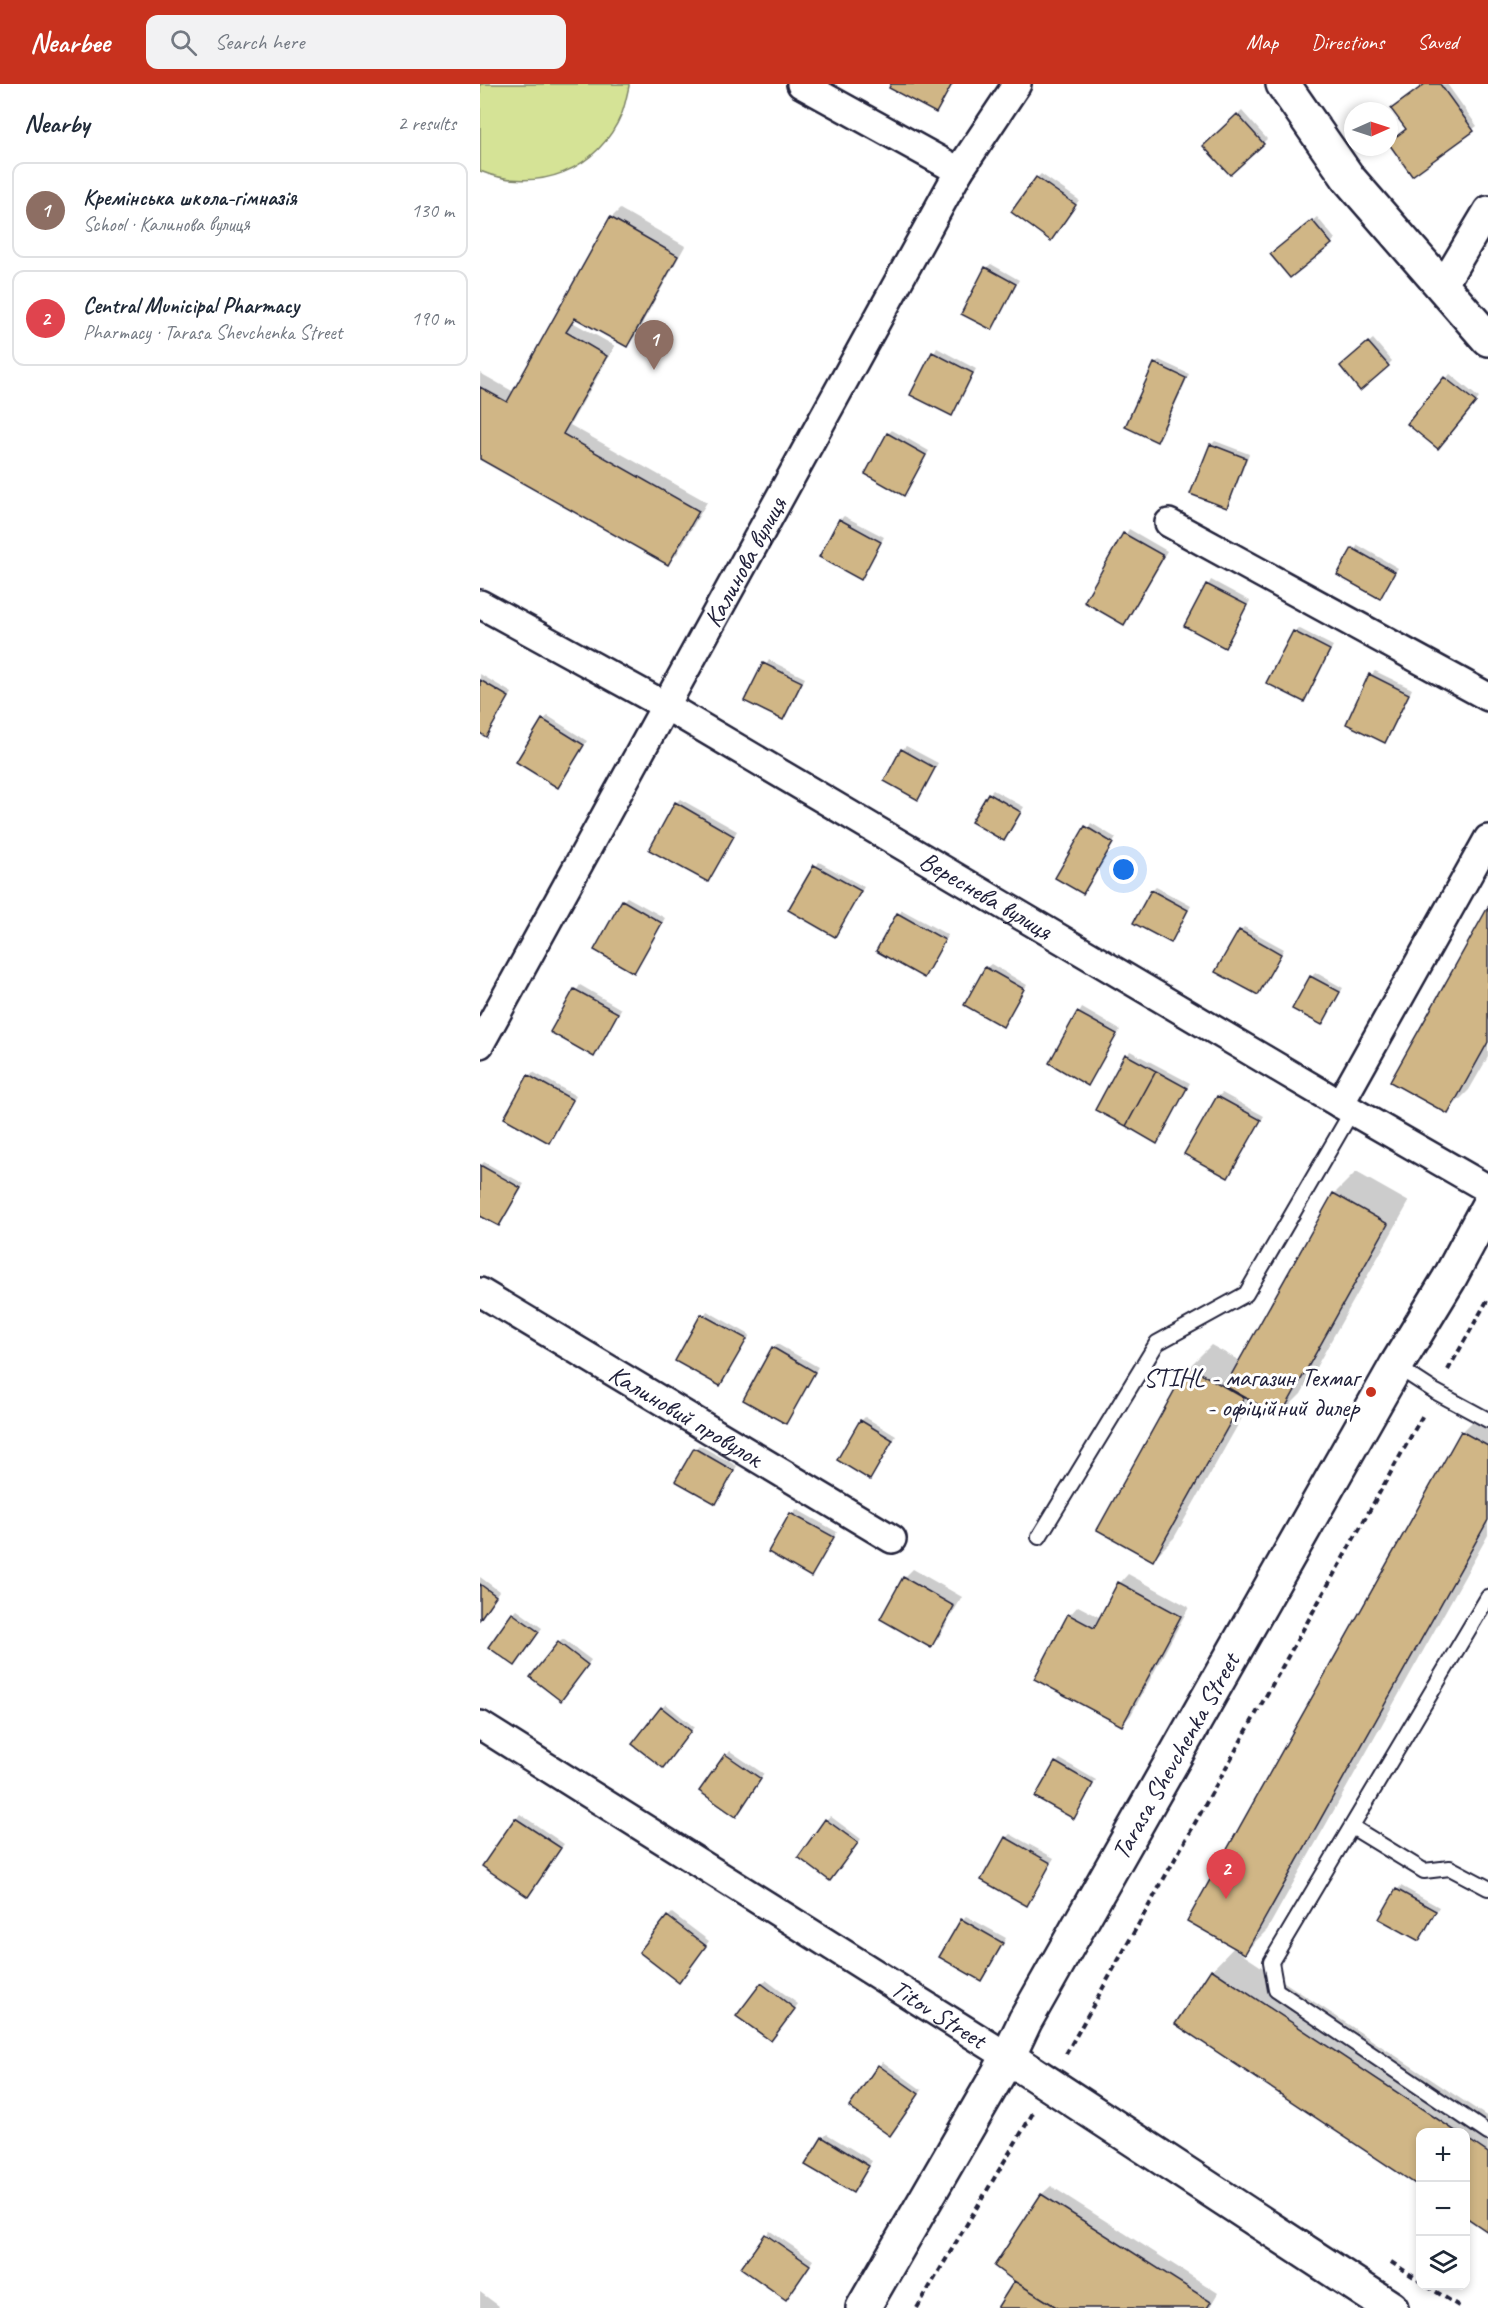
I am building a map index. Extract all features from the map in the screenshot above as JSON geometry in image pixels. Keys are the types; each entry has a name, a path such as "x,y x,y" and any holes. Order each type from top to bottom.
{"street":[{"path":"801,84 959,171"},
{"name":"Калинова вулиця","path":"480,1044 959,171 1017,84"},
{"path":"1283,84 1349,179 1488,339"},
{"path":"1442,287 1488,210"},
{"path":"1169,523 1488,697"},
{"name":"Вереснева вулиця","path":"480,604 666,706 1346,1108 1488,1189"},
{"path":"1346,1108 1488,839"},
{"name":"Tarasa Shevchenka Street","path":"863,2308 1008,2057 1031,2011 1396,1366 1449,1279 1488,1206"},
{"name":"Калиновий провулок","path":"480,1292 892,1539"},
{"name":"Titov Street","path":"480,1725 1008,2057 1391,2308"}],"lane":[{"path":"1039,1538 1157,1342 1246,1294 1346,1108"},
{"path":"1396,1366 1436,1392 1488,1420"},
{"path":"1488,1597 1271,1962 1276,1990 1488,2133"},
{"path":"1352,1827 1424,1871 1450,1868 1488,1888"}],"path":[{"path":"917,2308 1050,2084 1488,1299"},
{"path":"1433,2290 1462,2308"}],"green space":[{"path":"480,84 629,84 629,86 622,113 598,150 582,163 563,172 544,178 523,180 480,171"}],"building":[{"path":"891,84 952,84 936,113 889,88"},
{"path":"1425,84 1440,84 1474,131 1412,176 1398,156 1398,135 1406,129 1398,118 1398,104"},
{"path":"1237,114 1264,144 1230,175 1203,146"},
{"path":"1036,177 1076,205 1051,241 1011,212"},
{"path":"610,217 678,256 627,347 575,318 566,332 607,356 563,434 699,511 668,565 480,459 480,387 507,402"},
{"path":"1312,220 1332,244 1290,278 1270,254"},
{"path":"985,267 1016,284 992,330 961,314"},
{"path":"1368,342 1389,366 1360,391 1340,366"},
{"path":"932,352 973,373 952,416 910,395"},
{"path":"1154,363 1186,378 1157,442 1125,427"},
{"path":"1444,377 1476,402 1438,449 1407,424"},
{"path":"887,433 926,455 904,496 865,474"},
{"path":"1210,444 1246,458 1227,508 1190,494"},
{"path":"839,519 881,542 861,580 819,557"},
{"path":"1123,533 1164,556 1124,625 1084,602"},
{"path":"1352,548 1395,572 1380,599 1337,575"},
{"path":"1206,584 1247,605 1225,648 1184,626"},
{"path":"1293,631 1330,650 1304,702 1266,683"},
{"path":"763,663 802,682 783,720 744,701"},
{"path":"1369,674 1409,694 1385,743 1346,724"},
{"path":"480,680 509,697 486,737 480,733"},
{"path":"542,719 584,745 558,788 516,762"},
{"path":"901,749 935,768 918,800 884,781"},
{"path":"988,793 1021,812 1004,841 971,822"},
{"path":"675,802 734,836 708,882 649,850"},
{"path":"1085,826 1113,843 1083,894 1055,878"},
{"path":"814,865 861,891 835,937 788,910"},
{"path":"1151,890 1188,910 1171,943 1133,923"},
{"path":"622,900 662,923 634,973 594,950"},
{"path":"1488,907 1488,1042 1448,1114 1390,1082"},
{"path":"897,913 945,940 924,978 876,951"},
{"path":"1239,930 1281,954 1258,995 1215,972"},
{"path":"985,967 1024,989 1003,1027 964,1005"},
{"path":"1310,976 1340,992 1322,1025 1292,1009"},
{"path":"574,989 618,1013 594,1057 550,1032"},
{"path":"1077,1012 1117,1034 1088,1086 1049,1063"},
{"path":"1125,1054 1156,1071 1126,1126 1095,1110"},
{"path":"1156,1071 1187,1088 1157,1144 1126,1126"},
{"path":"528,1075 573,1100 549,1143 504,1118"},
{"path":"1217,1096 1261,1120 1228,1178 1184,1154"},
{"path":"480,1165 521,1188 499,1226 480,1216"},
{"path":"1333,1193 1388,1224 1280,1417 1225,1386"},
{"path":"701,1314 747,1339 720,1386 675,1361"},
{"path":"772,1347 815,1372 786,1424 743,1400"},
{"path":"1188,1366 1244,1398 1153,1561 1097,1530"},
{"path":"860,1420 893,1440 870,1480 837,1460"},
{"path":"1461,1431 1488,1446 1488,1520 1245,1954 1187,1921"},
{"path":"694,1448 734,1471 716,1504 675,1481"},
{"path":"790,1513 834,1537 811,1577 768,1552"},
{"path":"903,1577 954,1606 931,1648 880,1619"},
{"path":"1118,1582 1181,1616 1122,1726 1034,1679 1068,1614 1094,1628"},
{"path":"480,1584 496,1596 480,1619"},
{"path":"512,1613 539,1632 515,1666 488,1647"},
{"path":"558,1642 588,1665 561,1701 530,1677"},
{"path":"661,1707 691,1731 663,1768 632,1744"},
{"path":"725,1754 761,1779 736,1817 699,1791"},
{"path":"1055,1762 1093,1784 1074,1819 1035,1797"},
{"path":"515,1818 561,1848 528,1897 482,1866"},
{"path":"825,1819 858,1843 830,1881 798,1857"},
{"path":"1005,1837 1051,1863 1027,1906 981,1880"},
{"path":"1396,1889 1436,1911 1419,1941 1379,1919"},
{"path":"667,1916 706,1946 679,1983 639,1952"},
{"path":"961,1919 1003,1943 981,1981 939,1957"},
{"path":"1211,1969 1451,2128 1416,2128 1416,2184 1175,2024"},
{"path":"761,1983 795,2009 771,2041 736,2016"},
{"path":"878,2065 919,2094 890,2136 849,2107"},
{"path":"822,2137 869,2166 853,2193 805,2165"},
{"path":"1470,2141 1488,2153 1488,2232 1470,2220"},
{"path":"1041,2194 1211,2302 1207,2308 1058,2308 1014,2281 994,2266"},
{"path":"765,2234 810,2265 786,2300 741,2268"},
{"path":"1014,2281 1058,2308 997,2308"}],"place":[{"name":"Кремінська школа-гімназія","path":"654,370"},
{"name":"STIHL - магазин Техмаг - офіційний дилер","path":"1371,1392"},
{"name":"Central Municipal Pharmacy","path":"1226,1899"}]}
